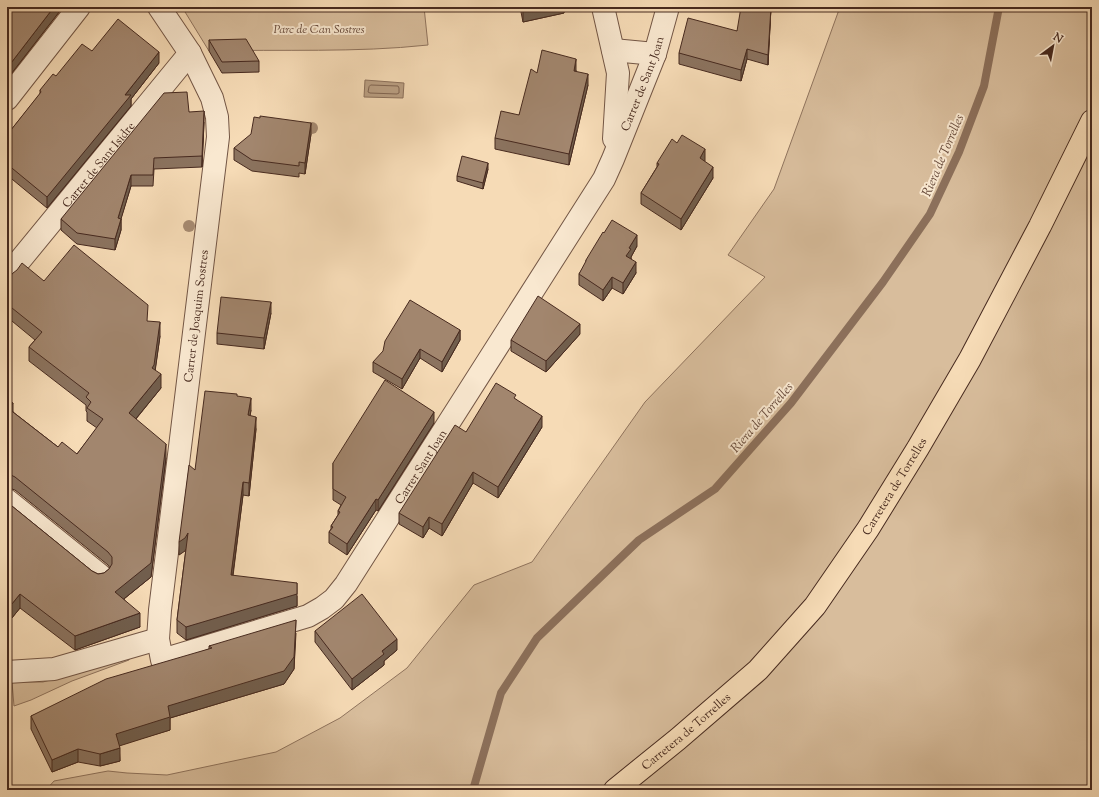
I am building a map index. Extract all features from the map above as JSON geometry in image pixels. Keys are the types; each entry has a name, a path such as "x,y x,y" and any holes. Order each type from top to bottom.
{"main road":[{"name":"Carretera de Torrelles","path":"615,790 678,739 758,670 815,606 868,529 918,448 970,359 1040,226 1092,121"}],"street":[{"path":"7,99 79,7"},
{"name":"Carrer de Joaquim Sostres","path":"158,639 160,610 218,137 217,117 212,98 190,53 159,7"},
{"path":"603,7 618,73 613,159"},
{"name":"Carrer de Sant Joan","path":"613,159 655,54 668,7"},
{"path":"613,50 655,54"},
{"name":"Carrer de Sant Isidre","path":"7,276 190,53"},
{"name":"Carrer Sant Joan","path":"158,639 162,660 308,616 334,599 346,584 604,179 613,159"},
{"path":"7,500 100,575"},
{"path":"7,672 54,668 158,639"}],"green space":[{"name":"Parc de Can Sostres","path":"182,7 424,7 428,45 346,50 209,51"},
{"path":"840,7 1092,7 1092,790 46,790 54,781 108,771 167,775 276,752 340,718 407,668 474,585 532,562 645,402 765,277 728,255 774,189"},
{"path":"130,657 129,660 72,681 31,700 14,706 12,682 43,682"}],"water":[{"path":"365,80 404,83 403,98 364,97"}],"building":[{"path":"7,7 54,7 11,63 7,60"},
{"path":"523,7 541,7 523,11"},
{"path":"741,7 771,7 768,55 747,49 741,70 679,53 688,18 737,31"},
{"path":"118,19 159,52 125,95 131,95 47,197 7,164 7,135 41,92 40,90 53,74 56,76 82,44 92,51"},
{"path":"246,39 259,61 222,62 209,40"},
{"path":"542,50 576,59 574,71 588,74 569,154 495,138 501,111 519,115 531,69 537,73"},
{"path":"187,92 189,112 204,111 202,156 154,158 153,175 131,175 118,218 121,219 115,239 77,233 61,219 164,93"},
{"path":"260,116 311,123 305,163 299,162 299,166 252,160 234,148 251,134 254,117 260,118"},
{"path":"682,135 705,149 700,158 713,167 681,219 641,193 672,139 677,143"},
{"path":"462,156 488,163 483,183 457,176"},
{"path":"612,220 637,235 626,256 636,262 623,283 612,277 603,290 579,274 603,232 604,233"},
{"path":"74,245 148,305 147,321 160,322 154,365 152,368 161,374 129,413 166,444 151,563 115,592 140,613 75,636 20,594 7,610 7,502 92,571 98,574 104,573 112,564 112,557 108,552 15,477 7,474 7,398 13,403 9,409 58,447 62,442 77,454 103,419 87,408 91,402 86,397 89,393 29,347 42,332 7,304 7,280 22,263 44,281"},
{"path":"538,296 580,324 546,361 511,340"},
{"path":"221,297 271,302 264,338 217,333"},
{"path":"410,300 460,330 442,362 420,349 402,379 373,362 383,351 385,341"},
{"path":"385,380 434,412 378,500 376,499 347,544 329,532 333,527 331,526 340,512 338,511 346,497 333,489 333,463"},
{"path":"496,383 516,395 514,398 542,416 498,487 473,472 442,524 429,517 423,527 399,513 455,425 466,432"},
{"path":"205,391 237,394 237,396 251,398 248,415 256,417 249,483 243,482 231,575 297,583 297,594 186,627 177,620 188,533 185,538 179,542 189,465 195,470"},
{"path":"362,594 397,639 382,651 384,654 352,679 315,631"},
{"path":"296,620 294,657 284,671 168,706 170,717 116,734 120,748 100,754 78,749 52,760 31,716 106,679 212,648 209,646"}],"waterway":[{"name":"Riera de Torrelles","path":"473,790 501,693 537,638 639,540 715,489 791,403 883,282 930,214 959,152 984,86 999,7"}]}
